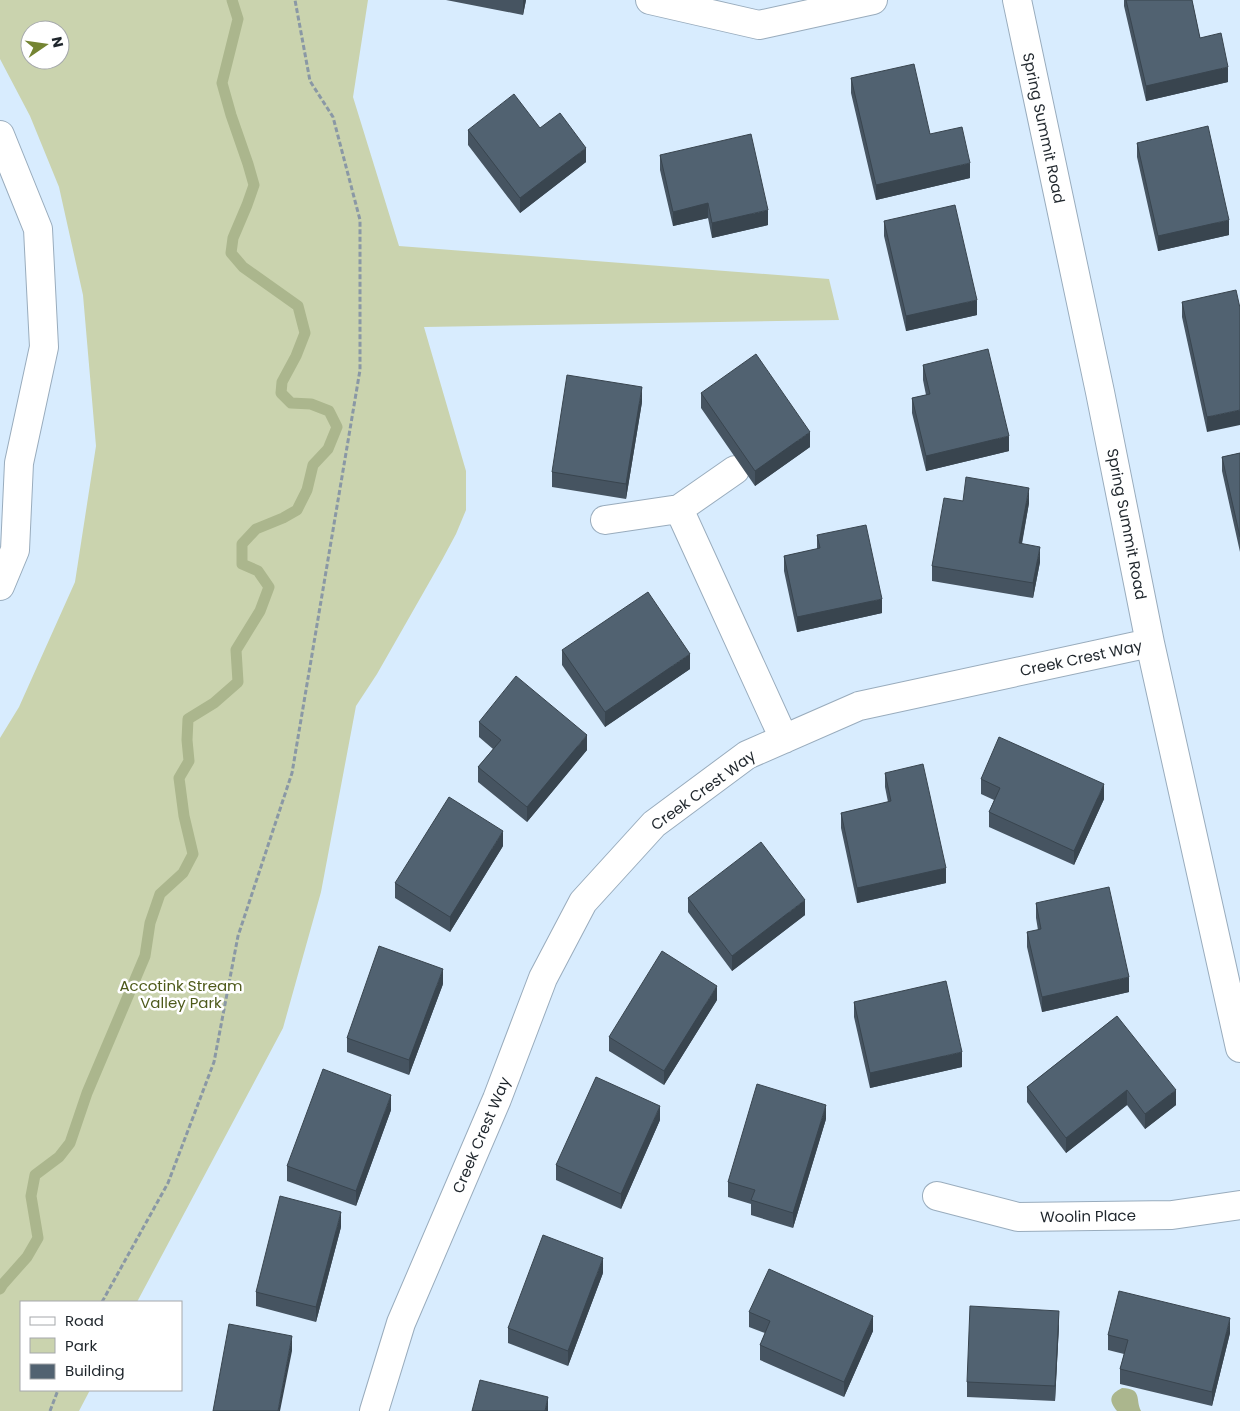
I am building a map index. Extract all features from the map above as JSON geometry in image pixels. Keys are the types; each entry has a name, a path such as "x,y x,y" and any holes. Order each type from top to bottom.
{"street":[{"path":"650,0 759,24 873,0"},
{"name":"Spring Summit Road","path":"1017,0 1100,392 1150,642 1240,1048"},
{"path":"0,135 38,229 44,347 19,463 15,550 0,586"},
{"path":"0,482 19,463"},
{"path":"604,520 679,509 735,470"},
{"path":"679,509 784,739"},
{"name":"Creek Crest Way","path":"374,1411 401,1323 497,1100 543,978 583,902 654,824 746,755 859,706 1150,642"},
{"name":"Woolin Place","path":"937,1196 1018,1217 1172,1215 1240,1205"}],"path":[{"path":"103,1301 168,1183 214,1062 238,936 292,773 360,370 360,220 333,117 310,81 295,0"},
{"path":"50,1411 58,1391"}],"green space":[{"name":"Accotink Stream Valley Park","path":"0,0 368,0 353,97 399,246 829,279 839,320 424,327 466,471 466,510 442,560 377,674 356,706 321,892 283,1028 138,1301 20,1301 20,1391 89,1391 79,1411 0,1411 0,738 19,707 75,582 96,446 83,295 59,187 30,116 0,59"}],"shaded area":[{"path":"1122,1388 1133,1390 1136,1393 1141,1411 1117,1411 1111,1400 1113,1395"}],"building":[{"path":"1126,0 1192,0 1200,38 1221,33 1228,67 1146,86"},
{"path":"914,64 930,134 962,127 970,163 876,185 851,78"},
{"path":"514,94 540,128 560,113 586,148 520,198 468,130"},
{"path":"1208,126 1229,220 1158,236 1137,143"},
{"path":"751,134 768,210 712,223 708,203 673,212 660,155"},
{"path":"955,205 977,300 906,316 884,221"},
{"path":"1236,290 1240,308 1240,410 1207,417 1182,302"},
{"path":"988,349 1009,436 926,456 912,398 930,394 923,365"},
{"path":"756,354 810,432 755,471 701,393"},
{"path":"567,375 642,387 626,484 552,472"},
{"path":"1240,453 1240,537 1222,457"},
{"path":"966,477 1029,488 1019,543 1040,547 1033,583 932,566 944,498 963,501"},
{"path":"866,525 882,599 797,617 784,556 820,548 817,535"},
{"path":"648,592 690,654 605,712 562,650"},
{"path":"516,676 587,735 527,807 478,767 501,740 479,722"},
{"path":"999,737 1104,784 1074,851 989,812 1000,788 981,779"},
{"path":"923,764 946,868 857,888 841,813 891,801 885,773"},
{"path":"449,797 503,831 450,917 395,883"},
{"path":"761,842 805,900 732,956 688,898"},
{"path":"1109,887 1129,977 1042,997 1027,932 1041,929 1036,903"},
{"path":"379,946 443,969 409,1060 347,1038"},
{"path":"662,951 717,986 664,1071 609,1037"},
{"path":"946,981 962,1052 870,1073 854,1002"},
{"path":"1117,1016 1176,1090 1145,1114 1127,1090 1066,1138 1027,1087"},
{"path":"323,1069 391,1095 356,1191 287,1166"},
{"path":"596,1077 660,1106 621,1194 556,1165"},
{"path":"757,1084 826,1105 793,1213 751,1200 755,1190 728,1182"},
{"path":"280,1196 341,1212 316,1307 256,1292"},
{"path":"543,1235 603,1258 568,1351 508,1328"},
{"path":"769,1269 873,1316 844,1382 760,1345 770,1321 749,1312"},
{"path":"1119,1291 1230,1318 1212,1392 1120,1369 1128,1340 1108,1335"},
{"path":"970,1306 1059,1311 1055,1386 967,1382"},
{"path":"229,1324 292,1336 278,1411 213,1411"},
{"path":"480,1380 548,1397 545,1411 472,1411"}],"waterway":[{"path":"0,1289 27,1257 38,1238 31,1196 35,1175 59,1157 70,1143 87,1093 145,956 150,923 160,894 183,873 193,854 184,816 179,778 189,761 188,719 214,703 238,682 236,650 260,611 269,587 258,571 242,564 242,544 256,529 297,510 307,490 313,465 328,449 337,427 329,411 311,404 291,403 281,393 282,382 296,356 305,333 298,306 243,267 231,253 233,238 254,185 222,83 238,19 232,0"}]}
